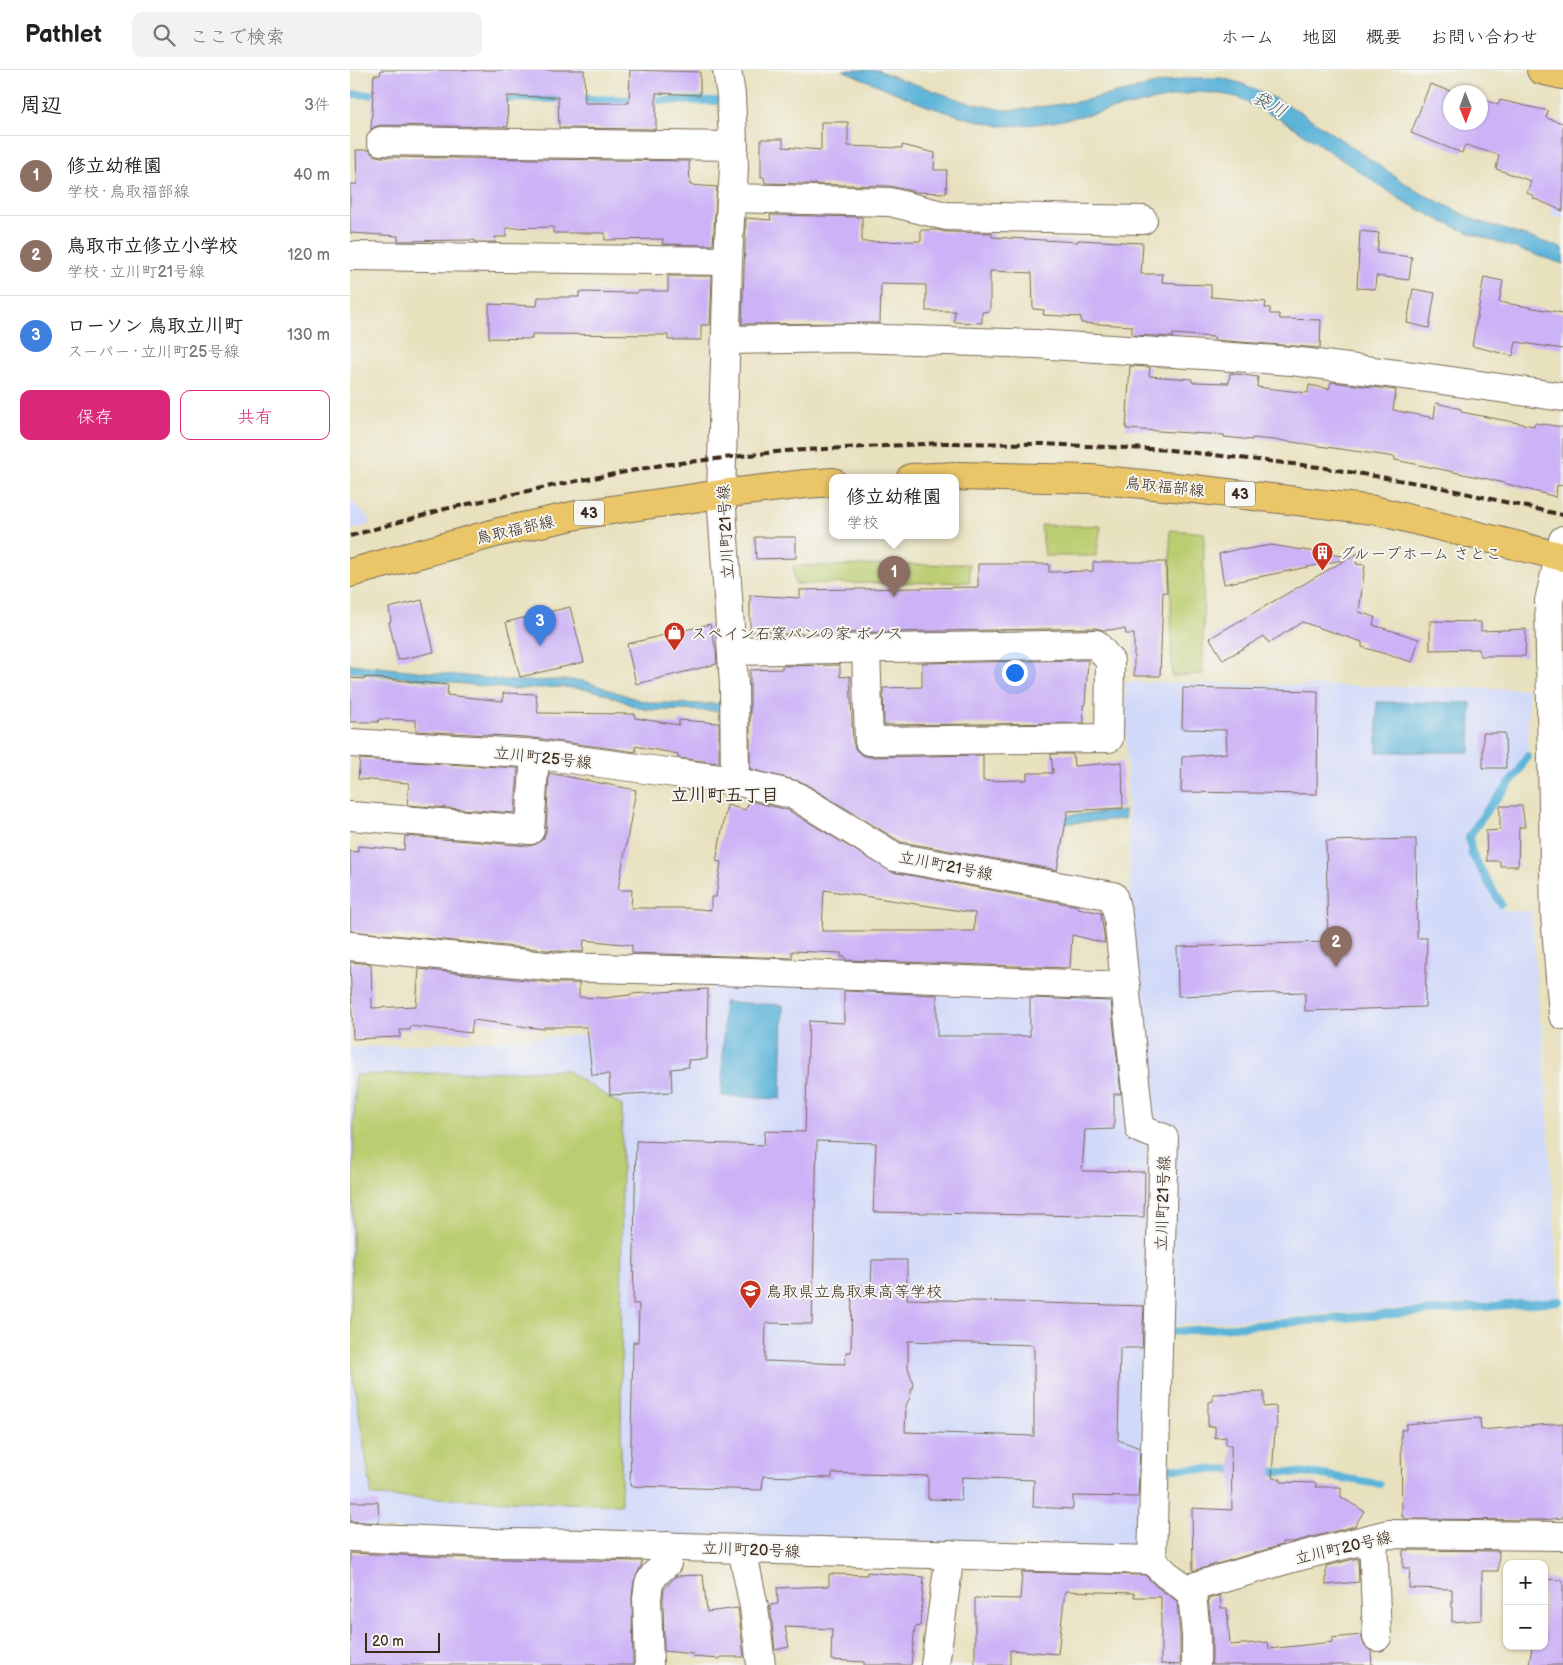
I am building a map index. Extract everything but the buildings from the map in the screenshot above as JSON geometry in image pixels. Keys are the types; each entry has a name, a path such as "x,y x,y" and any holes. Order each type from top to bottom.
{"main road":[{"path":"1541,70 1563,75"},
{"name":"鳥取福部線","path":"959,476 1091,479 1374,510 1562,551"},
{"name":"鳥取福部線","path":"350,573 490,534 577,514 722,494 829,482"}],"street":[{"name":"立川町21号線","path":"727,70 731,95 734,172 728,261 722,494 733,651 735,781 794,795 895,857 1113,896 1118,916 1140,1129 1164,1138 1152,1560"},
{"path":"381,142 734,146"},
{"path":"731,198 890,202 946,216 1142,220"},
{"path":"350,256 728,261"},
{"path":"726,340 852,338 1036,344 1292,361 1563,397"},
{"path":"1562,551 1549,601 1557,684 1559,910 1563,1015"},
{"path":"733,651 1096,644 1110,661 1109,738 868,741 866,649"},
{"name":"立川町25号線","path":"350,743 535,754 735,781"},
{"path":"350,816 530,830 535,754"},
{"path":"350,946 556,967 1126,986"},
{"name":"立川町20号線","path":"1186,1588 1388,1534 1563,1536"},
{"name":"立川町20号線","path":"350,1537 495,1543 593,1544 1152,1560"},
{"path":"1373,1538 1377,1637"},
{"path":"649,1665 647,1598 649,1582 667,1563 668,1546"},
{"path":"742,1549 754,1607 761,1665"},
{"path":"935,1665 950,1554"},
{"path":"1152,1560 1166,1574 1192,1593 1196,1635 1196,1665"}],"shaded area":[{"path":"1563,175 1563,219 1549,213"},
{"path":"350,499 370,519 370,523 366,526 350,530"},
{"path":"1125,682 1528,689 1528,751 1517,772 1485,808 1465,837 1470,856 1500,907 1507,911 1532,911 1539,1022 1542,1023 1559,1297 1172,1325 1175,1132 1151,1117 1130,892"},
{"name":"鳥取県立鳥取東高等学校","path":"712,982 1114,993 1154,1145 1142,1541 1137,1549 350,1528 350,1048 642,1032 703,1019"}],"green space":[{"path":"1041,525 1101,526 1096,556 1045,556"},
{"path":"1170,530 1204,533 1203,674 1172,676"},
{"path":"969,564 970,582 795,584 793,566"},
{"path":"566,1070 622,1106 621,1505 372,1496 350,1358 355,1075"}],"water":[{"name":"袋川","path":"842,70 878,70 963,101 1003,110 1026,109 1082,101 1188,78 1221,78 1240,83 1299,111 1415,190 1475,220 1563,248 1563,264 1443,222 1403,201 1289,124 1237,97 1199,92 1053,122 1000,126 927,106"},
{"path":"350,664 513,681 584,681 653,703 729,703 730,711 652,710 638,708 604,693 585,689 563,687 512,689 350,672"},
{"path":"1377,702 1471,703 1470,752 1377,752"},
{"path":"744,703 779,712 800,721 1006,820 1124,811 1125,819 1011,827 782,721 744,710"},
{"path":"724,1002 783,1005 781,1099 722,1096"}],"waterway":[{"path":"350,94 383,95"},
{"path":"497,98 720,101"},
{"path":"1501,904 1472,854 1469,837 1487,810 1518,773 1527,756"},
{"path":"1169,1332 1559,1301"},
{"path":"1164,1468 1242,1470"},
{"path":"1263,1471 1317,1474 1379,1484"}],"railway":[{"path":"350,536 445,509 662,465 785,451 944,443 1043,444 1170,450 1319,467 1429,485 1563,515"}],"place":[{"name":"グループホーム さとこ","path":"1323,572"},
{"name":"修立幼稚園","path":"894,597"},
{"name":"ローソン 鳥取立川町","path":"540,646"},
{"name":"スペイン石窯パンの家 ボノス","path":"675,652"},
{"name":"鳥取市立修立小学校","path":"1336,967"},
{"name":"鳥取県立鳥取東高等学校","path":"750,1310"}],"district":[{"name":"立川町五丁目","path":"725,795"}]}
